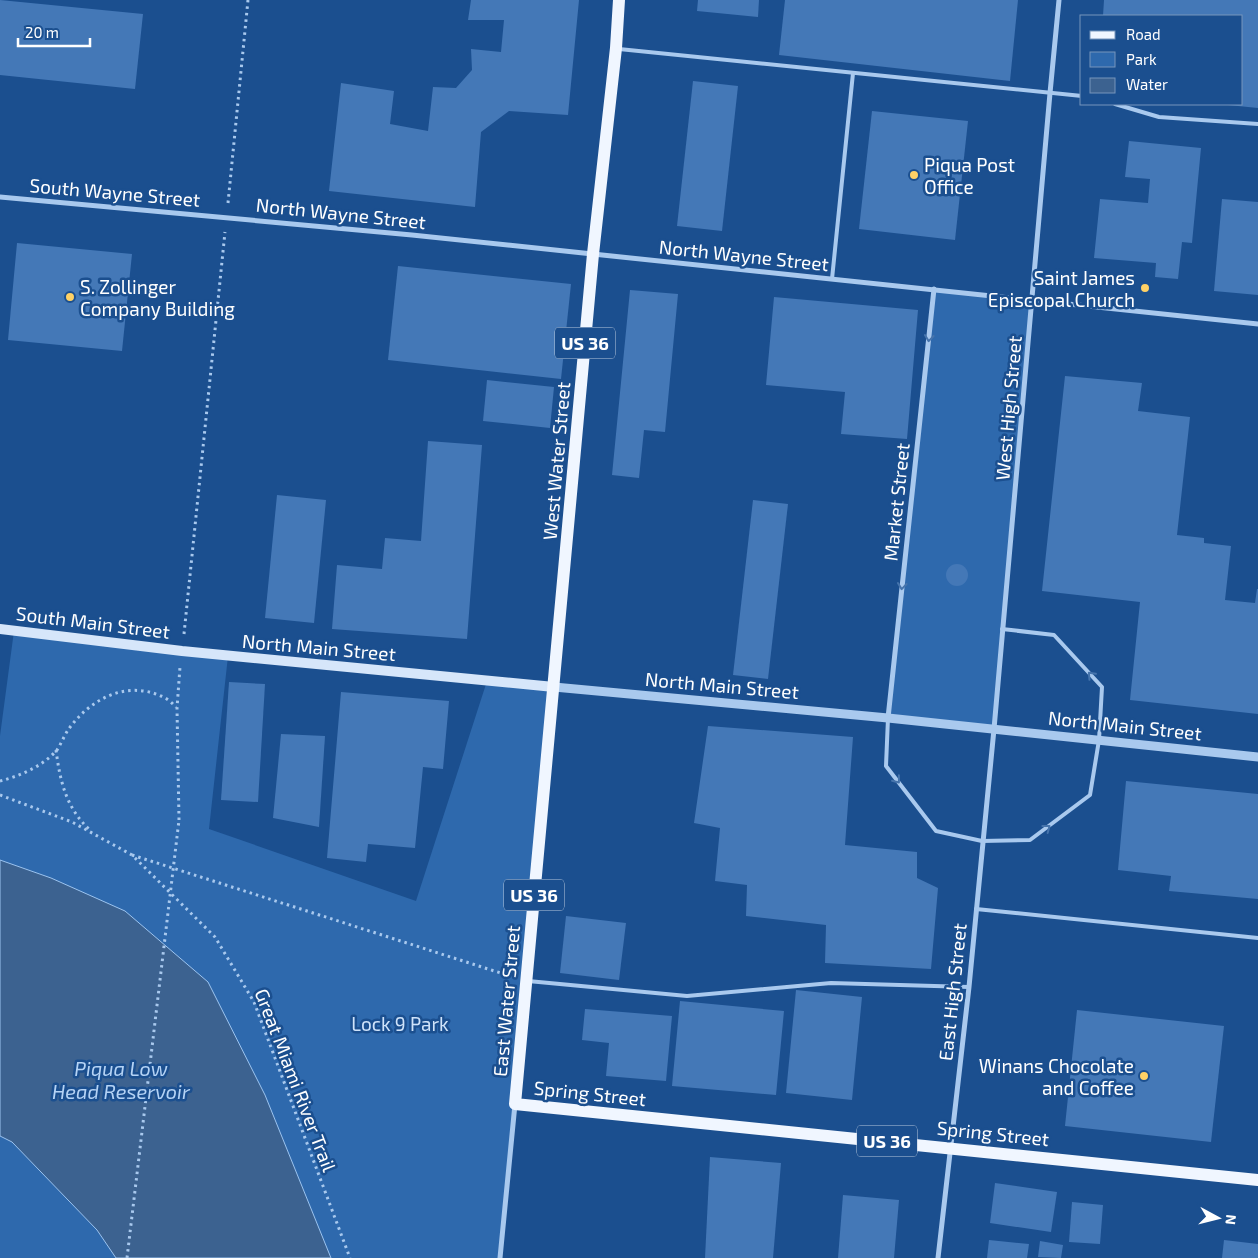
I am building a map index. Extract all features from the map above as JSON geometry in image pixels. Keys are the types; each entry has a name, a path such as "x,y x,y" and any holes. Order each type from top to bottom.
{"main road":[{"name":"West Water Street","path":"554,687 593,254 616,48 619,0"},
{"name":"South Main Street","path":"0,629 182,651"},
{"name":"North Main Street","path":"182,651 554,687"},
{"name":"East Water Street","path":"515,1104 554,687"},
{"name":"Spring Street","path":"515,1104 1258,1180"}],"street":[{"name":"West High Street","path":"994,729 1059,0"},
{"name":"South Wayne Street","path":"0,197 227,217"},
{"name":"North Wayne Street","path":"227,217 1258,324"},
{"name":"Market Street","path":"888,718 934,289"},
{"name":"North Main Street","path":"554,687 888,718 1258,757"},
{"name":"East High Street","path":"938,1258 969,987 994,729"},
{"name":"East Water Street","path":"500,1258 515,1104"}],"lane":[{"path":"616,48 1080,96"},
{"path":"832,279 853,73"},
{"path":"1119,105 1158,116 1258,124"},
{"path":"888,718 886,766 936,831 982,841 1030,840 1090,795 1099,740 1102,688 1054,635 1002,629"},
{"path":"976,909 1258,938"},
{"path":"526,981 687,996 831,983 969,987"}],"path":[{"path":"127,1258 178,820 177,708 248,0"},
{"path":"0,781 14,778 37,766 56,750 69,729 85,710 103,697 116,693 145,690 163,696 177,708"},
{"path":"56,750 60,780 69,803 82,823 93,834"},
{"name":"Great Miami River Trail","path":"0,795 65,819 132,855 215,937 254,1002 350,1258"},
{"path":"132,855 526,981"}],"green space":[{"path":"934,289 1033,301 994,729 888,718"},
{"name":"Lock 9 Park","path":"14,631 228,656 209,829 416,901 487,681 554,687 500,1258 331,1258 51,878 0,860 0,736"},
{"path":"0,1136 12,1142 97,1230 116,1258 0,1258"}],"water":[{"name":"Piqua Low Head Reservoir","path":"0,860 51,878 125,911 208,982 265,1095 331,1258 116,1258 97,1230 12,1142 0,1136"}],"building":[{"path":"0,0 143,14 135,89 0,75"},
{"path":"471,0 579,0 568,115 509,111 481,132 475,207 329,191 341,83 394,91 390,124 428,131 433,87 456,88 472,70 471,49 501,52 504,20 468,20"},
{"path":"698,0 759,0 758,17 697,11"},
{"path":"785,0 1018,0 1010,81 779,55"},
{"path":"1104,0 1258,0 1258,108 1228,105 1243,105 1243,15 1103,15"},
{"path":"693,81 738,86 722,231 677,226"},
{"name":"Piqua Post Office","path":"872,111 968,121 955,240 859,229"},
{"path":"1129,141 1201,148 1192,243 1182,242 1178,279 1155,277 1156,263 1094,258 1100,199 1148,203 1150,179 1125,177"},
{"path":"1222,199 1258,202 1258,295 1214,291"},
{"name":"S. Zollinger Company Building","path":"17,243 132,254 122,351 8,340"},
{"path":"398,266 571,284 561,379 388,360"},
{"path":"630,290 678,294 665,432 644,430 639,478 612,475"},
{"path":"774,297 918,310 907,439 841,434 845,392 766,385"},
{"path":"1065,376 1142,383 1138,411 1190,417 1177,535 1204,538 1204,543 1231,546 1225,600 1255,603 1258,589 1258,714 1130,700 1140,602 1042,591"},
{"path":"487,380 554,387 550,428 483,421"},
{"path":"428,441 482,445 467,639 332,629 337,565 382,569 385,538 421,541"},
{"path":"277,495 326,500 314,623 265,618"},
{"path":"753,500 788,504 768,679 733,675"},
{"path":"957,564 967,571 968,575 961,585 957,586 947,579 946,575 953,565"},
{"path":"229,682 265,684 258,802 221,800"},
{"path":"341,692 449,701 443,769 423,767 415,848 368,844 366,862 327,858"},
{"path":"708,726 853,737 845,845 917,852 917,878 938,888 931,969 825,963 826,925 746,916 747,885 715,881 720,828 694,823"},
{"path":"281,734 325,736 319,827 273,818"},
{"path":"1126,781 1258,794 1258,899 1169,891 1171,876 1118,870"},
{"path":"566,916 626,923 619,980 560,973"},
{"path":"796,990 862,997 852,1100 786,1093"},
{"path":"680,1001 784,1011 776,1095 672,1086"},
{"path":"585,1009 672,1016 666,1081 606,1076 609,1043 582,1040"},
{"name":"Winans Chocolate and Coffee","path":"1077,1010 1224,1026 1211,1142 1065,1126"},
{"path":"710,1157 781,1163 773,1258 705,1258"},
{"path":"995,1183 1057,1192 1051,1232 990,1223"},
{"path":"843,1195 899,1200 894,1258 838,1258"},
{"path":"1072,1202 1103,1205 1100,1244 1069,1242"},
{"path":"989,1240 1029,1244 1027,1258 987,1258"},
{"path":"1224,1240 1258,1244 1258,1258 1222,1258"},
{"path":"1040,1241 1063,1245 1061,1258 1038,1257"}],"place":[{"name":"Piqua Post Office","path":"914,175"},
{"name":"Saint James Episcopal Church","path":"1145,288"},
{"name":"S. Zollinger Company Building","path":"70,297"},
{"name":"Winans Chocolate and Coffee","path":"1144,1076"}]}
